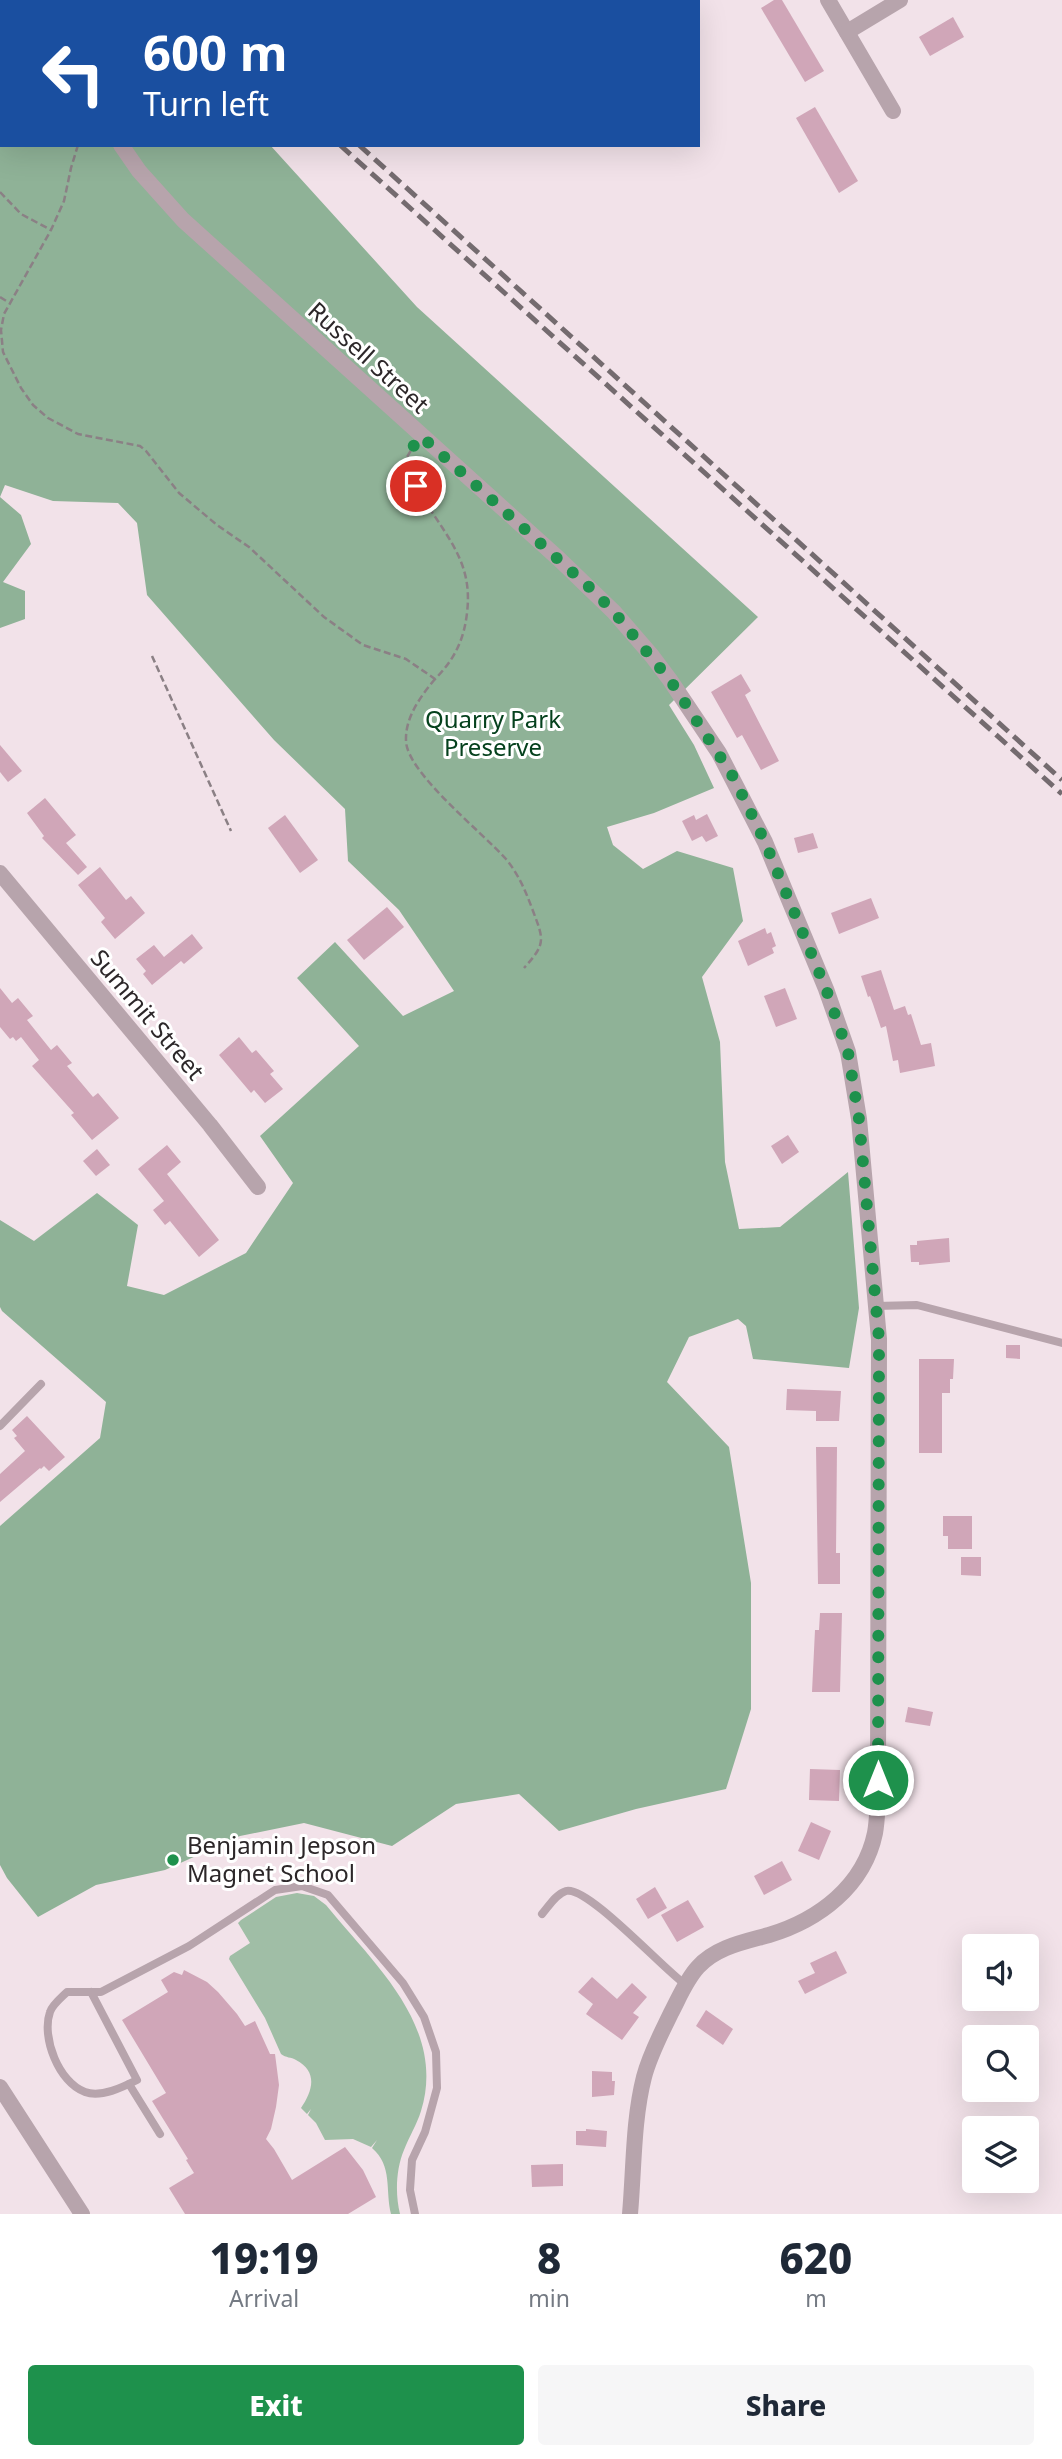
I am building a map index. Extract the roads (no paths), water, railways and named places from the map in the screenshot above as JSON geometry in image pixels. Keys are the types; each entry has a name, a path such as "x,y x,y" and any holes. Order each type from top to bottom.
{"street":[{"path":"828,0 893,111"},
{"path":"847,33 900,0"},
{"name":"Russell Street","path":"122,147 139,171 183,220 559,559 614,612 670,680 734,778 765,842 826,989 848,1052 859,1119 879,1350 878,1780 875,1833 859,1870 832,1903 803,1922 730,1946 709,1957 696,1968 685,1984 655,2046 644,2077 638,2109 630,2214"},
{"name":"Summit Street","path":"0,873 258,1187"},
{"path":"0,2087 82,2214"}],"lane":[{"path":"876,1306 917,1305 1062,1343"},
{"path":"0,1426 41,1384"},
{"path":"91,1992 138,2081 114,2091 86,2092 67,2079 53,2057 47,2030 50,2010 67,1992 91,1992 101,1992 189,1946 275,1890 302,1885 328,1895 403,1983 424,2017 436,2052 437,2088 425,2132 412,2160 410,2190 415,2214"},
{"path":"542,1914 565,1891 576,1891 604,1910 671,1975 685,1984"},
{"path":"129,2084 160,2134"}],"railway":[{"path":"342,147 1062,794"},
{"path":"361,147 1062,780"}],"place":[{"name":"Benjamin Jepson Magnet School","path":"173,1860"}],"park label":[{"name":"Quarry Park Preserve","path":"493,734"}]}
